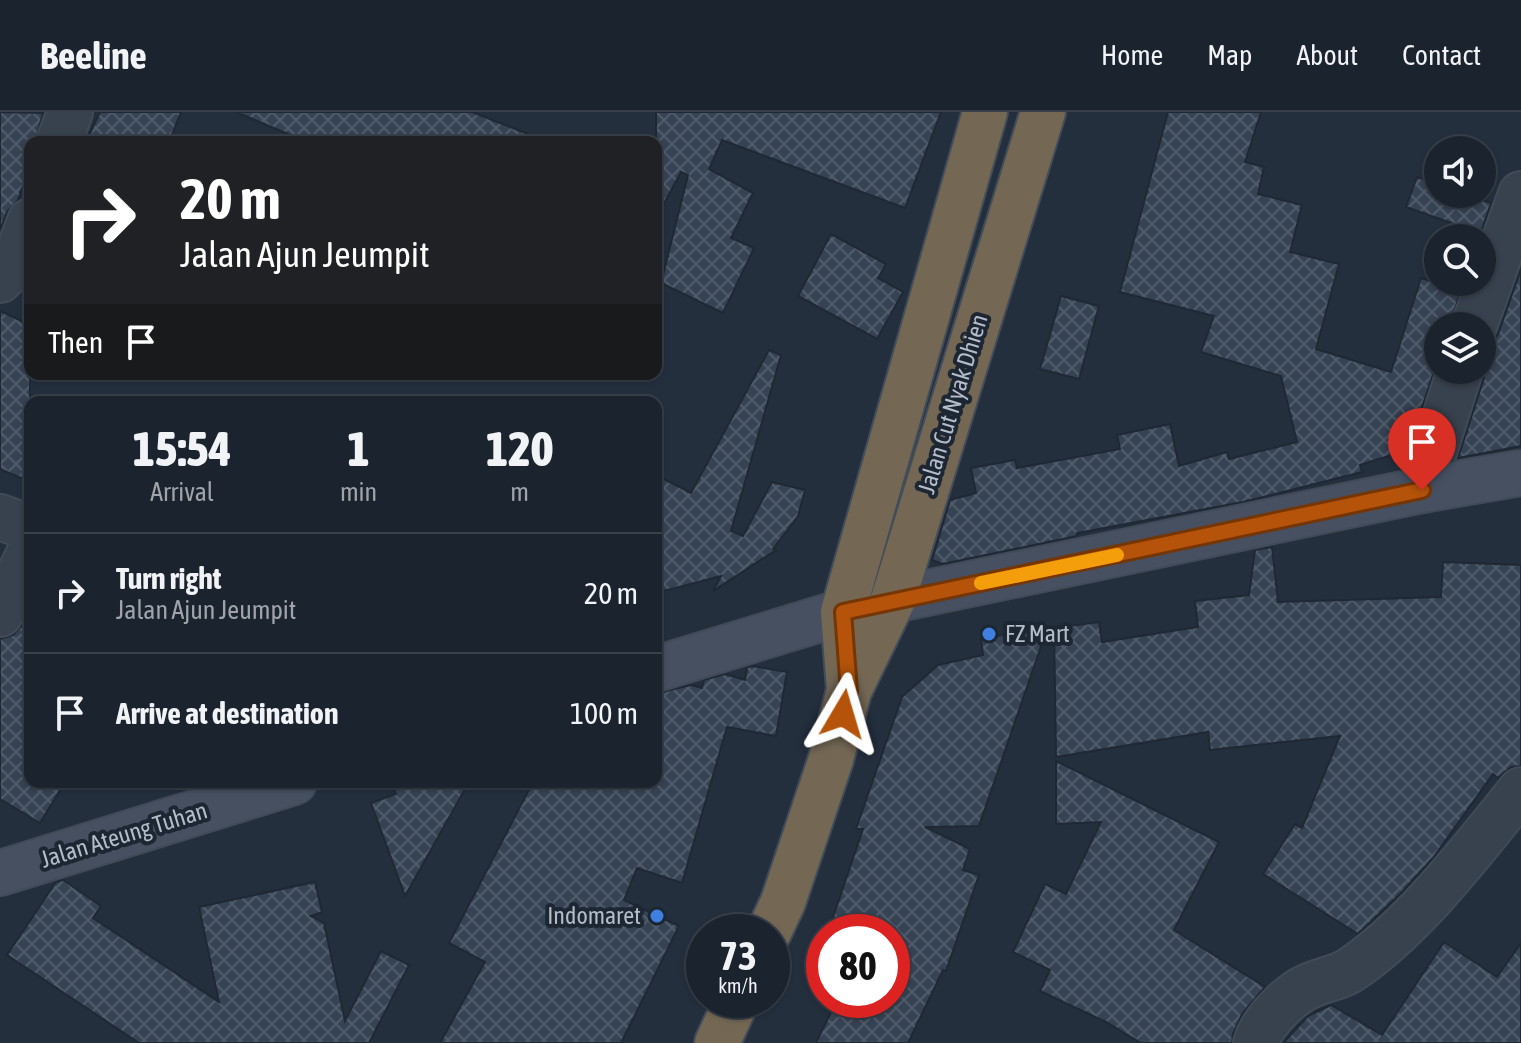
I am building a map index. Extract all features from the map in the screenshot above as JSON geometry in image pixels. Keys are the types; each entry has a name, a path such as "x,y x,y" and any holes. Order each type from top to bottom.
{"highway":[{"name":"Jalan Cut Nyak Dhien","path":"849,691 843,612 985,112"},
{"name":"Jalan Cut Nyak Dhien","path":"777,914 831,759 849,691 893,600 1043,112"},
{"path":"717,1043 729,1018"}],"street":[{"path":"61,136 70,112"},
{"path":"1479,312 1521,194"},
{"path":"0,280 13,267 24,237"},
{"path":"1422,490 1456,384"},
{"path":"662,667 843,612 893,600 1422,490 1521,473"},
{"path":"0,517 24,526"},
{"path":"0,614 24,564"},
{"name":"Jalan Ateung Tuhan","path":"0,873 275,788"},
{"path":"1256,1043 1278,1010 1305,987 1346,973 1392,935 1453,873 1521,790"}],"building":[{"path":"0,112 43,113 37,136 24,136 24,182 18,200 7,212 0,230"},
{"path":"100,112 181,112 171,136 89,136"},
{"path":"236,112 472,112 533,136 293,136"},
{"path":"656,112 941,112 905,208 722,140 709,169 753,193 731,238 754,248 723,313 662,283 688,175 681,172 662,207 662,136 656,136"},
{"path":"1168,112 1261,112 1245,162 1264,167 1258,194 1302,205 1290,252 1339,264 1316,349 1391,372 1421,278 1424,279 1424,296 1459,296 1454,312 1424,312 1424,384 1430,384 1408,450 1360,465 1362,472 1243,502 1077,533 1077,536 943,564 932,560 950,500 976,493 971,468 1015,460 1017,468 1120,449 1117,435 1170,424 1179,466 1227,452 1229,459 1297,442 1281,376 1201,352 1214,316 1120,292"},
{"path":"1417,177 1424,179 1424,208 1489,208 1484,224 1454,224 1406,207"},
{"path":"831,234 886,264 878,278 903,292 877,339 798,296"},
{"path":"1521,269 1521,446 1458,458 1482,384 1496,384 1498,334"},
{"path":"1061,296 1099,306 1079,379 1040,369"},
{"path":"0,311 24,322 24,380 30,380 30,396 24,396 24,479 0,469"},
{"path":"769,350 781,355 731,531 743,536 772,482 805,490 798,516 773,549 776,550 713,591 721,576 662,591 662,478 691,493"},
{"path":"1272,547 1278,602 1441,597 1443,562 1521,565 1521,766 1511,767 1498,778 1493,774 1433,858 1358,934 1263,874 1295,824 1302,828 1340,736 1210,750 1208,732 1056,757 1054,628 1099,622 1102,642 1198,627 1195,601 1249,595 1255,550"},
{"path":"24,624 24,788 61,788 40,823 0,799 0,639 13,635"},
{"path":"1047,629 979,826 925,827 970,849 963,870 979,875 946,971 943,970 908,1043 816,1043 828,1018 910,1018 910,914 834,914 863,829 856,829 902,697 938,665 983,655 981,638"},
{"path":"747,667 787,672 776,736 727,727 682,883 637,868 624,900 679,926 621,1043 440,1043 485,962 449,943 530,788 662,788 662,692 691,685 702,688 704,680 725,674 745,680"},
{"path":"1056,761 1219,842 1174,930 1265,987 1242,1014 1232,1043 1141,1043 1106,1022 1040,991 1050,970 1013,952 1045,884 1066,894 1101,822 1056,824"},
{"path":"394,788 466,788 405,896 371,803 396,794"},
{"path":"63,880 101,906 93,918 219,1002 199,907 315,882 322,912 311,916 324,923 345,1021 381,951 409,965 369,1043 139,1043 7,955 56,882"},
{"path":"1444,942 1497,977 1521,943 1521,1043 1283,1043 1308,1016 1331,1005 1382,1035"}],"slow traffic":[{"path":"981,583 1117,555"}],"place":[{"name":"FZ Mart","path":"989,634"},
{"name":"Indomaret","path":"657,916"}],"route":[{"path":"843,714 849,691 843,612 1422,490"}]}
